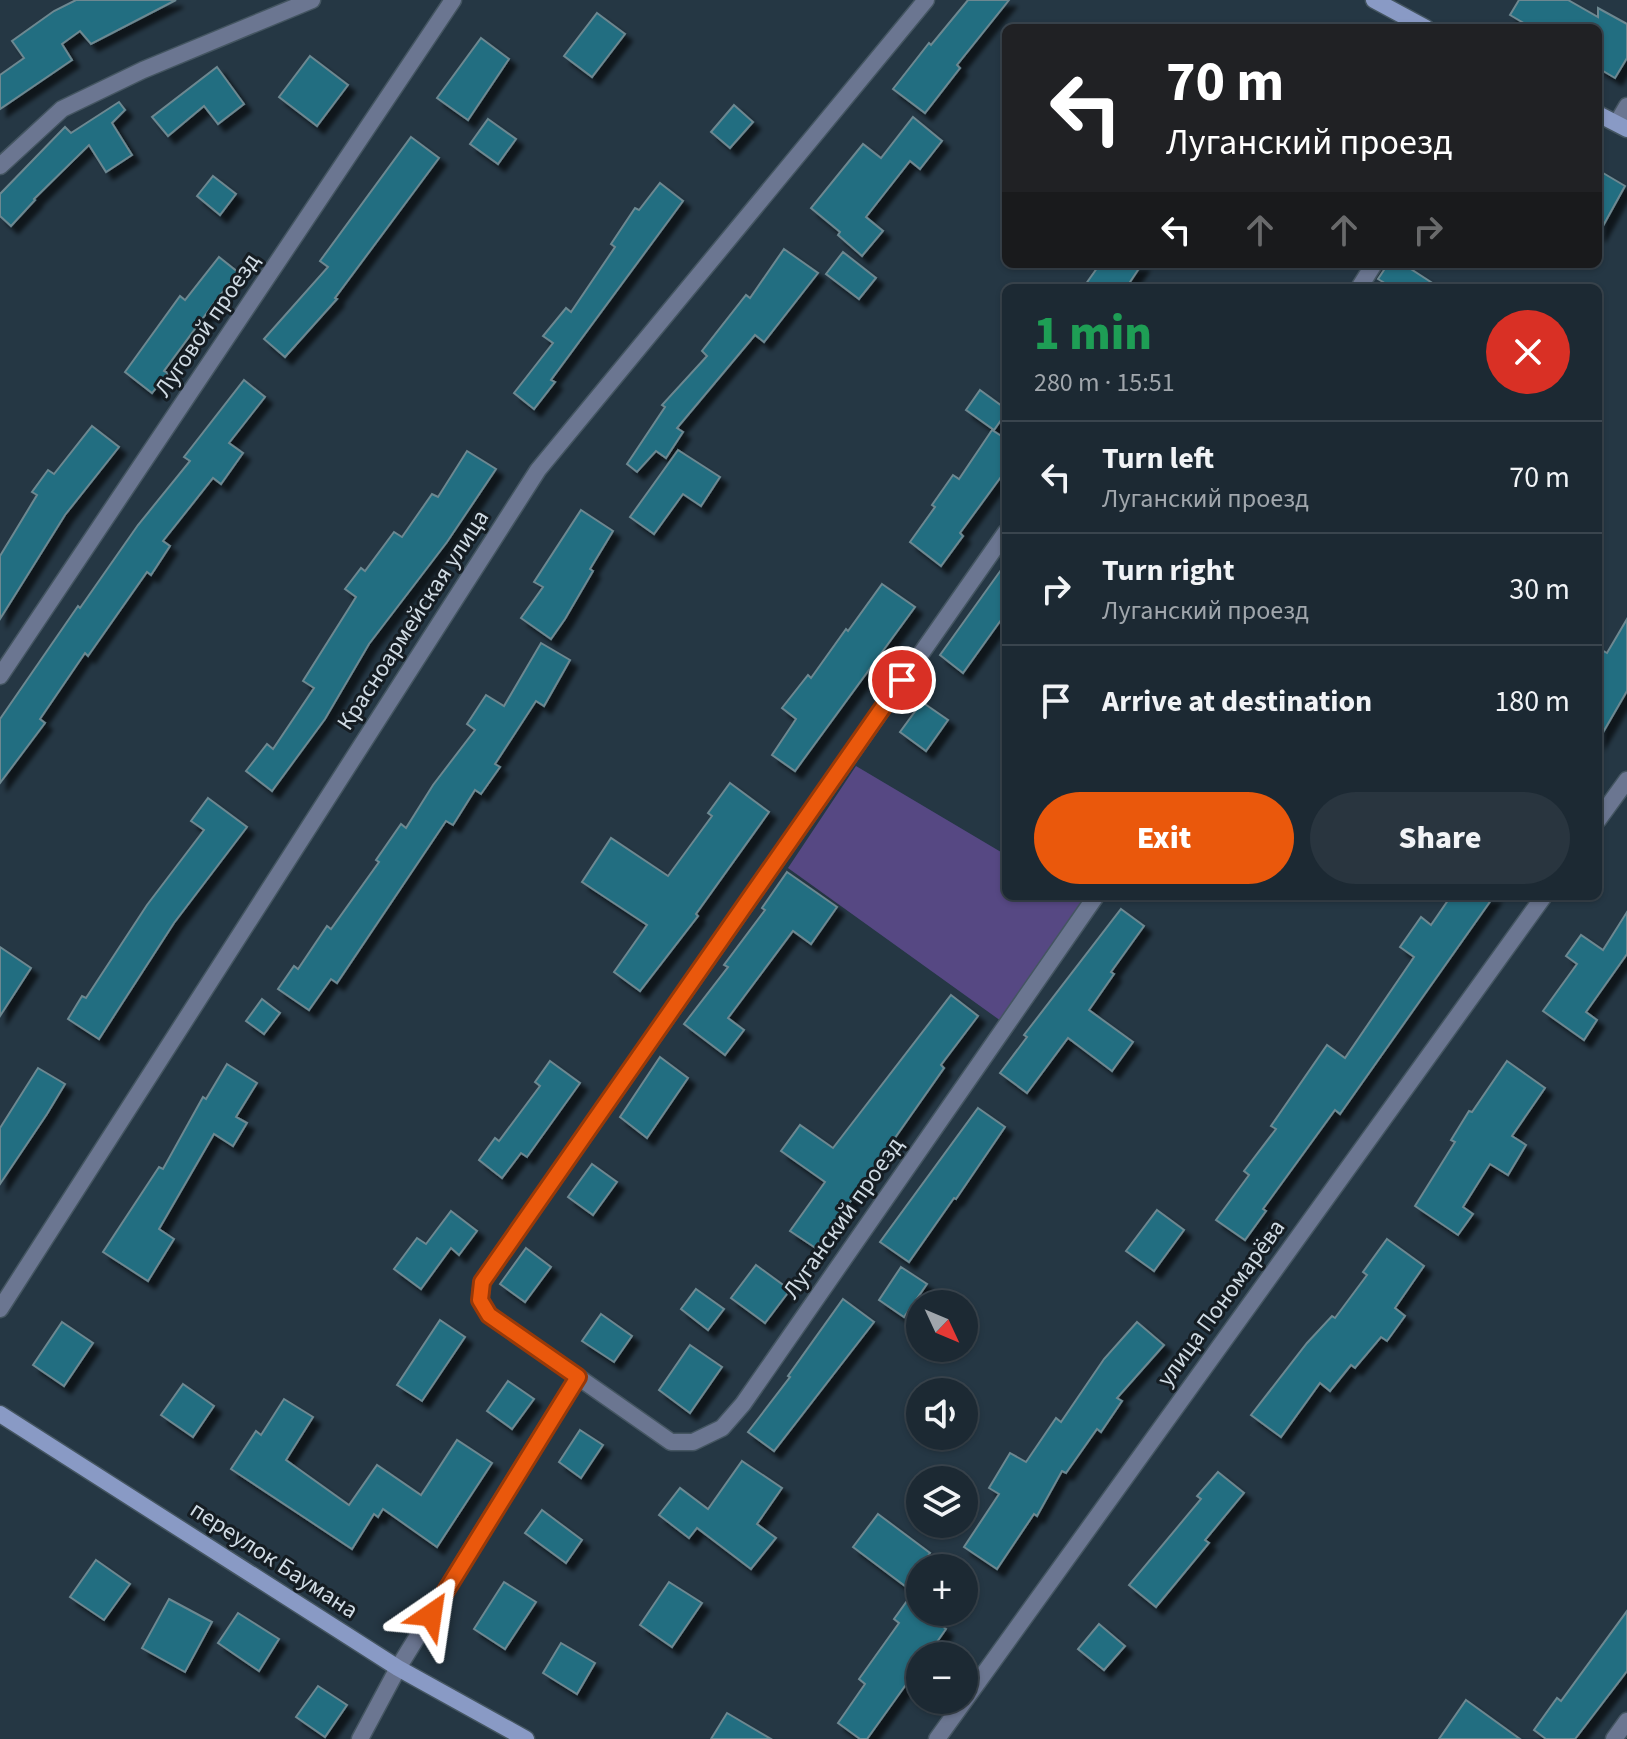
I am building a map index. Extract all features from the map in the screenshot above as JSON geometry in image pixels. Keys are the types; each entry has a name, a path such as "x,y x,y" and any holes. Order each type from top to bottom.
{"street":[{"path":"0,166 62,109 143,70 312,0"},
{"name":"Луговой проезд","path":"0,676 453,0"},
{"name":"Красноармейская улица","path":"0,1309 538,470 926,0"},
{"path":"1374,0 1419,24"},
{"path":"1602,116 1622,126 1627,106"},
{"name":"Луганский проезд","path":"1002,538 482,1282 480,1300 489,1315 671,1442 693,1442 722,1428 743,1404 1093,900"},
{"path":"1602,814 1627,780"},
{"name":"улица Пономарёва","path":"937,1739 1541,900"},
{"path":"360,1739 398,1668 578,1377"},
{"name":"переулок Баумана","path":"0,1414 398,1668 526,1739"},
{"path":"1614,1739 1627,1721"}],"shaded area":[{"path":"856,766 1002,853 1002,900 1084,901 1001,1021 788,868"}],"building":[{"path":"76,0 176,0 91,44 80,31 62,44 72,60 0,109 0,75 24,58 12,41 54,11"},
{"path":"968,0 1009,0 957,65 960,68 925,113 893,89"},
{"path":"1519,0 1568,0 1598,17 1598,8 1627,24 1627,58 1615,78 1602,70 1602,24 1525,24 1510,15"},
{"path":"597,13 625,34 592,77 564,56"},
{"path":"481,38 509,59 468,120 437,98"},
{"path":"310,56 348,85 317,126 279,97"},
{"path":"217,67 244,104 218,124 204,106 168,136 152,117"},
{"path":"119,102 125,110 112,123 132,155 106,172 89,145 11,226 0,216 0,194 65,127 71,133"},
{"path":"734,105 753,122 730,148 711,132"},
{"path":"913,117 942,141 920,169 910,161 866,217 883,231 862,256 811,208 863,144 881,158"},
{"path":"488,119 516,139 498,164 470,144"},
{"path":"411,137 439,158 337,299 285,357 264,339 328,267 320,261"},
{"path":"1602,172 1625,186 1602,228"},
{"path":"213,176 236,194 220,215 197,196"},
{"path":"660,183 683,201 551,380 555,382 534,409 514,393 553,343 543,336 566,308 571,312 615,247 611,244 635,208 639,210"},
{"path":"784,249 818,273 764,342 755,335 677,428 683,432 666,458 656,451 637,472 627,464 665,407 662,405 707,356 702,351 746,295 750,298"},
{"path":"843,252 876,278 859,299 826,274"},
{"path":"219,257 239,273 164,371 168,373 152,393 125,372 180,296 185,300"},
{"path":"1097,268 1139,268 1129,284 1086,284"},
{"path":"1385,268 1409,268 1434,284 1386,284 1378,279"},
{"path":"244,380 265,397 229,443 243,453 221,484 213,478 163,541 170,546 151,575 147,572 88,656 85,653 40,719 45,723 0,783 0,719 78,606 80,608 138,525 190,461 184,457"},
{"path":"980,390 1002,406 1002,419 994,430 966,410"},
{"path":"92,426 119,447 65,515 0,619 0,556 37,495 32,492 48,470 54,474"},
{"path":"992,430 1002,436 1002,475 960,533 963,536 941,566 910,542 953,475 959,479"},
{"path":"678,450 720,477 701,506 683,494 654,534 630,517"},
{"path":"467,451 496,469 447,542 369,644 325,719 272,791 246,771 267,744 273,749 314,688 303,681 356,597 345,589 361,568 365,571 394,532 402,537 432,494 438,497"},
{"path":"581,510 613,531 590,569 593,571 551,639 521,618 543,587 534,582"},
{"path":"1002,569 1002,619 963,673 940,655"},
{"path":"882,584 915,607 795,771 772,755 796,719 782,708 808,675 811,678"},
{"path":"1627,619 1627,691 1602,734 1602,650 1607,653"},
{"path":"541,643 570,660 544,706 536,701 495,764 500,767 481,794 475,790 453,825 446,821 337,983 331,979 309,1010 278,989 294,966 298,969 327,926 331,929 379,862 376,860 401,824 406,828 433,785 475,730 467,724 486,695 504,706"},
{"path":"922,702 948,720 926,751 900,732"},
{"path":"730,783 769,812 696,914 698,916 640,991 614,972 647,925 582,882 611,838 668,876 712,816 708,813"},
{"path":"208,798 247,827 174,923 99,1039 68,1019 82,996 86,998 147,905 204,830 191,821"},
{"path":"787,872 837,907 811,944 793,931 728,1018 744,1030 725,1055 684,1024 728,967 724,965 765,910 762,908"},
{"path":"1448,900 1491,900 1340,1114 1335,1110 1263,1209 1266,1211 1245,1240 1216,1220 1249,1175 1244,1171 1276,1129 1271,1126 1327,1045 1345,1058 1414,957 1400,947 1421,917 1431,925"},
{"path":"1121,909 1144,926 1111,972 1114,974 1089,1010 1133,1042 1112,1071 1068,1038 1027,1093 1000,1073 1027,1037 1024,1035"},
{"path":"1627,912 1627,954 1586,1012 1597,1020 1584,1040 1543,1011 1577,964 1566,956 1581,935 1603,950"},
{"path":"0,947 31,968 0,1016"},
{"path":"951,995 978,1016 941,1065 944,1068 817,1249 790,1231 825,1182 781,1151 800,1125 833,1148"},
{"path":"262,999 280,1013 264,1034 246,1021"},
{"path":"660,1057 688,1078 647,1138 620,1117"},
{"path":"550,1061 580,1083 527,1157 521,1153 502,1178 479,1160 495,1138 499,1141 540,1086 535,1082"},
{"path":"1507,1061 1545,1088 1512,1136 1526,1145 1508,1175 1490,1164 1463,1207 1473,1214 1458,1235 1415,1206 1455,1142 1451,1140 1469,1111 1472,1112"},
{"path":"227,1064 257,1083 236,1117 247,1123 233,1146 214,1134 159,1229 174,1239 148,1281 103,1252 159,1167 163,1169 203,1097 206,1099"},
{"path":"38,1068 65,1084 0,1184 0,1128"},
{"path":"978,1108 1005,1127 909,1262 880,1242"},
{"path":"592,1164 617,1182 593,1215 568,1197"},
{"path":"1157,1210 1184,1230 1154,1271 1126,1251"},
{"path":"451,1211 477,1231 459,1255 451,1248 421,1289 394,1269 417,1238 426,1244"},
{"path":"1387,1239 1424,1266 1395,1308 1405,1316 1387,1341 1381,1337 1355,1368 1351,1365 1330,1391 1320,1383 1281,1437 1251,1415 1307,1343 1332,1316 1335,1318 1367,1275 1363,1272"},
{"path":"526,1248 551,1267 525,1302 500,1284"},
{"path":"756,1265 790,1290 765,1323 731,1298"},
{"path":"901,1267 927,1284 923,1290 906,1290 904,1317 879,1300"},
{"path":"696,1289 724,1309 708,1330 681,1309"},
{"path":"843,1299 874,1322 774,1451 748,1432"},
{"path":"601,1314 632,1336 614,1362 582,1341"},
{"path":"440,1320 465,1337 422,1401 397,1385"},
{"path":"62,1322 93,1343 64,1386 33,1365"},
{"path":"1137,1322 1164,1345 1117,1398 1122,1401 1101,1432 1097,1429 1066,1473 1062,1471 1037,1516 1034,1514 997,1569 964,1547 970,1538 978,1538 978,1526 999,1494 989,1488 1010,1453 1026,1462 1056,1418 1061,1422 1104,1359"},
{"path":"690,1345 722,1367 690,1413 659,1390"},
{"path":"508,1381 534,1399 512,1429 487,1411"},
{"path":"183,1384 214,1406 193,1437 161,1415"},
{"path":"284,1399 313,1417 286,1460 349,1505 377,1465 421,1495 457,1440 492,1463 437,1547 383,1509 378,1517 374,1514 352,1549 231,1469 256,1431 261,1435"},
{"path":"580,1430 603,1445 581,1478 559,1462"},
{"path":"742,1461 782,1488 757,1524 776,1538 751,1569 697,1528 689,1538 659,1515 680,1488 708,1509"},
{"path":"1218,1472 1244,1493 1205,1540 1209,1543 1156,1607 1129,1585 1201,1499 1197,1496"},
{"path":"542,1510 582,1540 566,1563 525,1533"},
{"path":"878,1514 906,1538 930,1553 906,1554 905,1586 853,1547"},
{"path":"96,1560 130,1584 104,1620 70,1597"},
{"path":"504,1582 536,1602 505,1649 474,1629"},
{"path":"669,1582 702,1603 672,1647 640,1625"},
{"path":"169,1599 212,1622 185,1672 142,1648"},
{"path":"906,1602 906,1626 942,1626 946,1629 937,1642 906,1642 906,1685 867,1739 860,1739 838,1723 865,1684 859,1679 899,1623 894,1619"},
{"path":"1627,1611 1627,1671 1575,1739 1546,1739 1534,1730 1557,1698 1561,1701"},
{"path":"238,1613 279,1639 259,1671 218,1643"},
{"path":"1099,1624 1125,1646 1104,1670 1078,1649"},
{"path":"561,1643 595,1663 577,1694 543,1673"},
{"path":"318,1686 347,1705 325,1737 296,1717"},
{"path":"1466,1700 1520,1739 1439,1739"},
{"path":"727,1713 771,1739 711,1739"}],"route":[{"path":"431,1615 578,1377 489,1315 480,1300 482,1282 902,680"}]}
